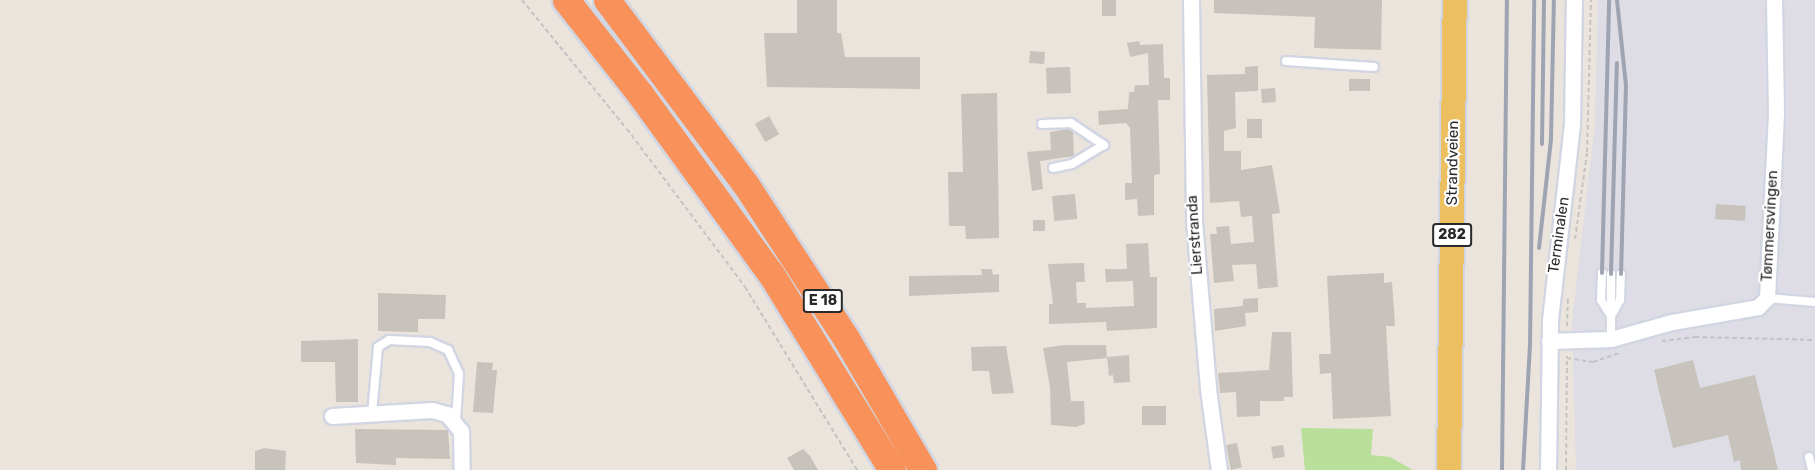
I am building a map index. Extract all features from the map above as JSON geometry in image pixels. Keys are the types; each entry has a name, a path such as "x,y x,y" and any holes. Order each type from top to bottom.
{"highway":[{"name":"E 18","path":"566,0 640,94 771,274 892,470"},
{"name":"E 18","path":"606,0 752,194 847,340 923,470"}],"main road":[{"name":"Strandveien","path":"1449,470 1455,0"}],"street":[{"name":"Lierstranda","path":"1191,0 1192,194 1202,337 1219,470"},
{"name":"Terminalen","path":"1548,470 1552,281 1572,124 1574,0"},
{"name":"Tømmersvingen","path":"1549,341 1611,339 1672,322 1758,307 1767,298 1776,113 1774,0"},
{"path":"332,416 432,410 456,420 461,431 462,470"}],"lane":[{"path":"1286,61 1374,67"},
{"path":"1042,124 1071,123 1104,145 1072,164 1053,168"},
{"path":"1602,273 1601,300 1611,316"},
{"path":"1611,274 1611,339"},
{"path":"1611,316 1620,300 1621,274"},
{"path":"1767,298 1815,302"},
{"path":"372,415 378,347 389,340 403,340 438,344 452,356 460,386 456,420"},
{"path":"1809,457 1812,470"}],"path":[{"path":"522,0 645,151 745,287 857,470"},
{"path":"1574,243 1587,152 1591,0"},
{"path":"1566,470 1569,287"},
{"path":"1657,342 1695,337 1815,340"},
{"path":"1567,358 1597,362 1625,350"}],"shaded area":[{"path":"1598,0 1815,0 1815,470 1576,470 1572,323 1595,123"}],"green space":[{"path":"1301,428 1373,429 1371,455 1390,457 1413,470 1305,470"}],"building":[{"path":"797,0 837,0 837,33 841,33 845,57 920,57 920,89 767,87 764,33 797,33"},
{"path":"1102,0 1116,0 1116,16 1102,16"},
{"path":"1214,0 1382,0 1381,50 1314,48 1315,17 1214,13"},
{"path":"1139,41 1140,45 1163,44 1164,78 1170,78 1170,100 1158,100 1160,174 1154,175 1154,215 1138,216 1137,199 1125,200 1125,183 1132,183 1130,128 1126,123 1099,125 1098,111 1128,109 1129,92 1134,92 1135,85 1149,85 1148,53 1130,57 1127,43"},
{"path":"1030,51 1045,52 1044,64 1029,63"},
{"path":"1258,66 1258,91 1235,92 1236,128 1224,131 1224,151 1241,151 1241,170 1272,165 1280,213 1272,214 1278,287 1258,289 1256,264 1232,265 1234,281 1214,283 1210,234 1217,234 1216,227 1229,226 1231,244 1254,242 1252,216 1241,217 1239,201 1210,203 1207,75 1245,74 1245,67"},
{"path":"1070,67 1071,93 1047,94 1046,68"},
{"path":"1349,79 1370,79 1370,91 1349,91"},
{"path":"1275,88 1276,102 1262,103 1261,89"},
{"path":"997,93 999,238 966,239 965,226 949,226 948,172 963,172 961,94"},
{"path":"769,116 779,134 765,142 755,124"},
{"path":"1247,119 1262,119 1262,138 1247,138"},
{"path":"1069,129 1073,132 1074,156 1040,161 1043,189 1032,191 1027,152 1051,150 1050,132"},
{"path":"1075,194 1077,219 1054,221 1052,196"},
{"path":"1716,204 1746,206 1745,221 1715,219"},
{"path":"1033,220 1045,220 1045,231 1033,231"},
{"path":"1148,243 1150,277 1157,277 1157,328 1107,331 1106,322 1049,324 1049,304 1053,304 1048,264 1084,263 1085,282 1076,282 1077,303 1086,303 1086,308 1134,306 1133,281 1106,282 1105,269 1127,269 1126,244"},
{"path":"981,269 992,269 993,275 999,274 999,292 909,296 909,276 982,275"},
{"path":"1384,273 1384,283 1392,282 1395,326 1386,326 1391,416 1333,419 1331,373 1320,374 1319,354 1331,354 1327,276"},
{"path":"378,293 446,295 445,319 418,319 418,332 378,331"},
{"path":"1258,298 1258,312 1245,313 1246,326 1215,331 1214,309 1243,306 1243,299"},
{"path":"1272,332 1291,332 1293,397 1284,397 1284,401 1260,401 1260,416 1237,417 1236,392 1220,393 1218,373 1269,370"},
{"path":"358,339 358,402 336,402 335,362 301,362 301,341"},
{"path":"1065,345 1106,345 1107,358 1067,362 1071,401 1084,401 1085,424 1076,427 1051,425 1050,387 1043,348"},
{"path":"1006,346 1014,393 992,394 989,371 972,371 971,347"},
{"path":"1129,355 1130,382 1114,383 1113,375 1109,376 1107,357"},
{"path":"1693,360 1700,388 1755,375 1778,470 1741,470 1740,460 1734,462 1728,435 1673,448 1654,370"},
{"path":"477,362 493,363 492,370 497,370 493,413 473,412"},
{"path":"1142,406 1166,406 1166,425 1142,425"},
{"path":"355,429 448,430 450,459 396,458 396,465 356,463"},
{"path":"1237,443 1242,468 1231,470 1226,445"},
{"path":"1283,445 1285,457 1273,459 1271,447"},
{"path":"264,448 286,451 285,470 255,470 255,451"},
{"path":"803,449 818,470 794,470 787,458"}],"railway":[{"path":"1502,470 1507,0"},
{"path":"1523,470 1530,346 1534,0"},
{"path":"1542,144 1544,0"},
{"path":"1539,248 1551,139 1554,0"},
{"path":"1602,273 1609,0"},
{"path":"1617,0 1626,85 1621,274"},
{"path":"1611,274 1617,63"}]}
